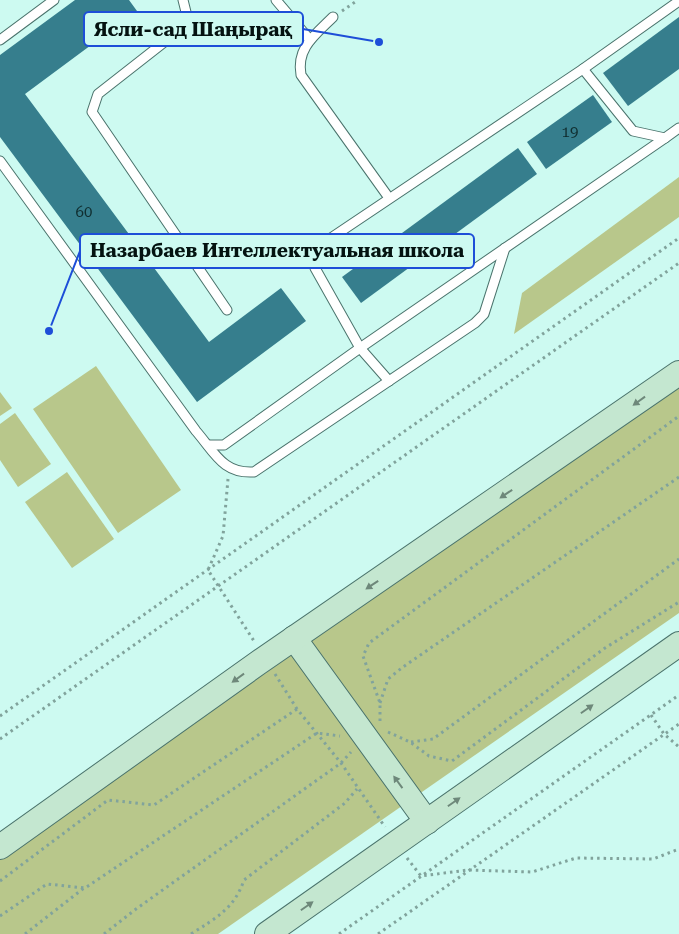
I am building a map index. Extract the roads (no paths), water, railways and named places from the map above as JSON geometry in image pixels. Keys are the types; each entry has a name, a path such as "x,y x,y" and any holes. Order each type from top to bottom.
{"main road":[{"path":"0,848 294,638 679,373"},
{"path":"294,638 427,822"},
{"path":"267,934 679,644"}],"lane":[{"path":"0,40 54,0"},
{"path":"183,0 186,12 181,29 98,94 92,112 227,310"},
{"path":"276,0 310,40"},
{"path":"389,381 360,348 315,268 315,258 322,244 583,69 679,1"},
{"path":"333,17 310,40 298,61 301,75 389,198"},
{"path":"583,69 633,131 665,138"},
{"path":"208,445 224,445 360,348 679,128"},
{"path":"0,161 208,445 228,468 239,473 254,472 475,323 484,314 505,248"}],"place":[{"name":"Ясли-сад Шаңырақ","path":"379,42"},
{"name":"Назарбаев Интеллектуальная школа","path":"49,331"}]}
